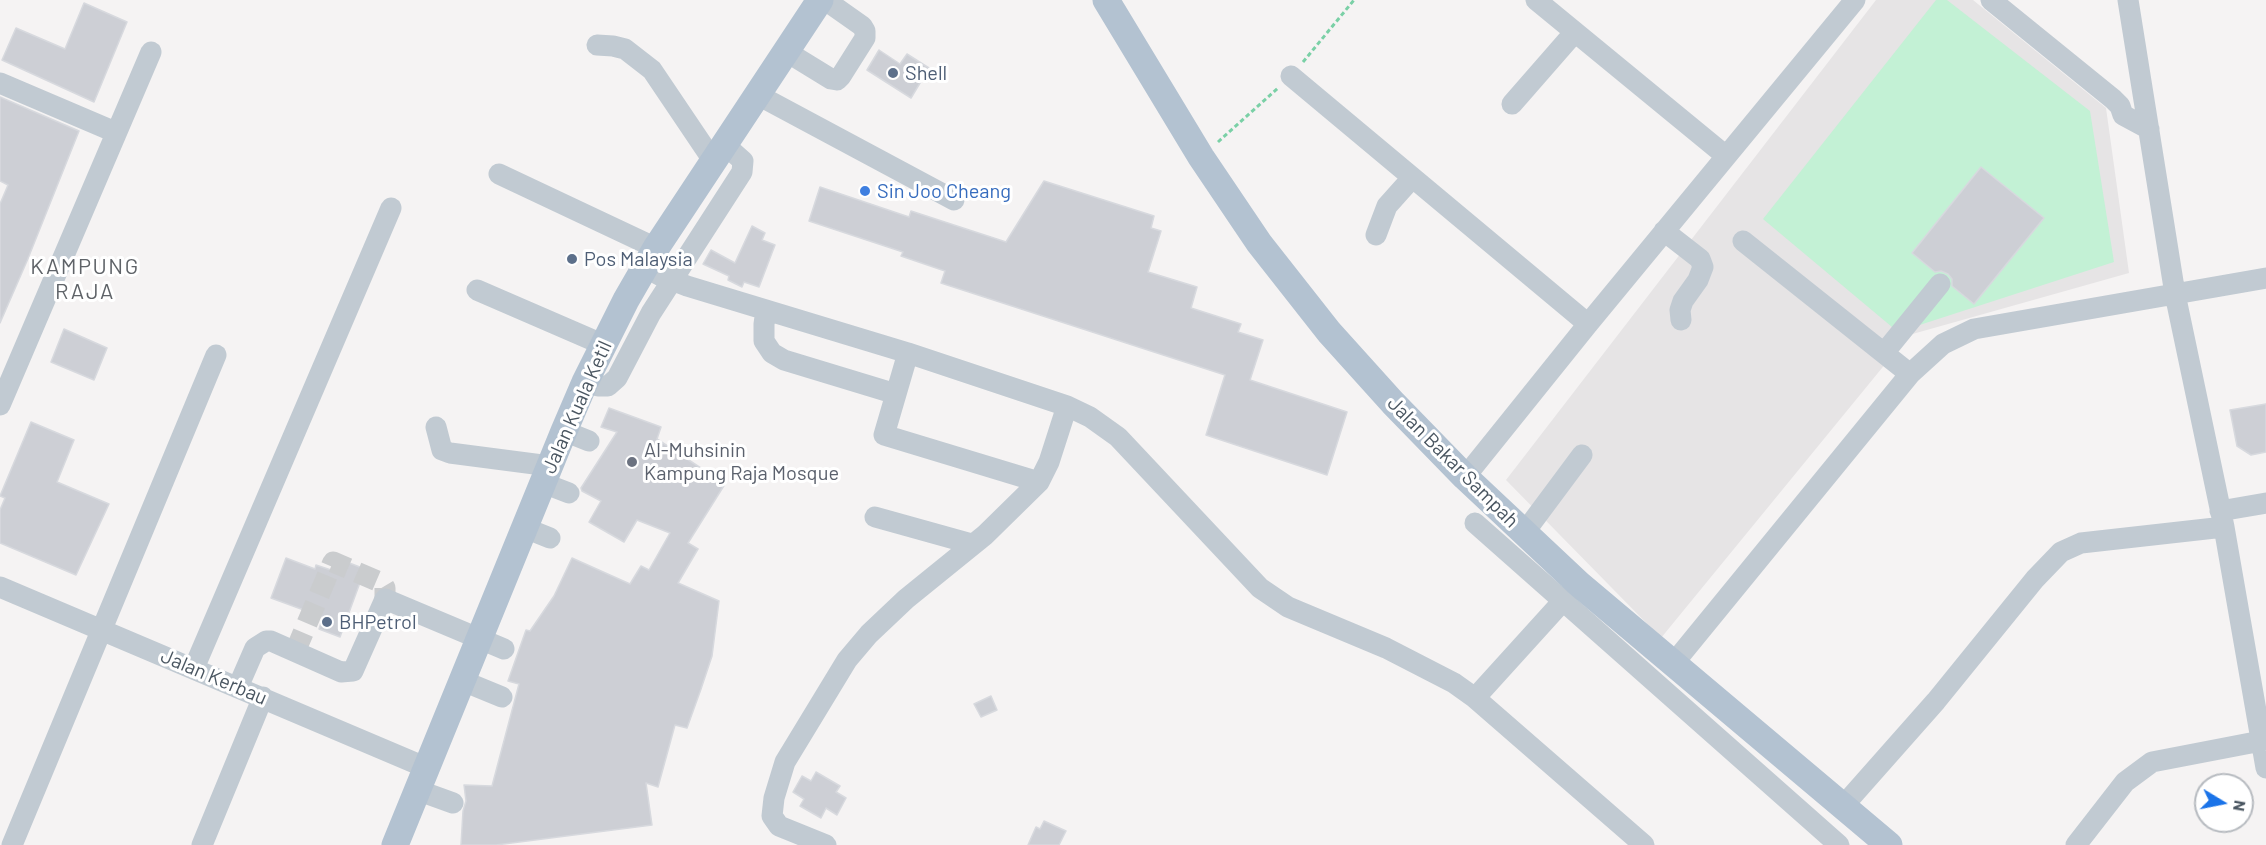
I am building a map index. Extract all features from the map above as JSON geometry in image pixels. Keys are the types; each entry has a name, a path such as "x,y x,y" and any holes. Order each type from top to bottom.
{"main road":[{"name":"Jalan Kuala Ketil","path":"394,845 547,475 577,436 585,382 626,300 650,258 820,0"},
{"name":"Jalan Bakar Sampah","path":"1106,0 1201,157 1259,243 1329,332 1393,403 1465,477 1524,533 1571,592 1673,664 1889,845"}],"street":[{"path":"787,52 831,79 837,80 841,76 865,38 865,32 862,26 825,0"},
{"path":"1536,0 1726,156"},
{"path":"1465,477 1855,0"},
{"path":"1991,0 2113,99 2120,106 2123,115 2149,129"},
{"path":"2128,0 2175,294 2222,519 2264,741 2266,768"},
{"path":"1512,104 1574,33"},
{"path":"585,382 608,386 617,378 651,313 742,172 743,160 720,153 652,70 625,49 597,45"},
{"path":"0,405 151,52"},
{"path":"1291,76 1588,324"},
{"path":"0,83 115,132"},
{"path":"758,95 954,200"},
{"path":"499,174 650,258 672,280 908,353 1067,406 1090,417 1118,437 1260,588 1288,607 1386,648 1427,668 1475,698 1644,845"},
{"path":"1376,235 1387,206 1412,178"},
{"path":"194,668 391,208"},
{"path":"1664,231 1700,259 1703,267 1698,280 1683,301 1680,310 1682,320"},
{"path":"1743,241 1910,374"},
{"path":"1673,664 1910,374 1943,344 1974,329 2266,278"},
{"path":"1884,353 1940,284"},
{"path":"477,290 604,345"},
{"path":"626,300 651,313"},
{"path":"766,310 764,341 772,353 784,360 896,394"},
{"path":"908,353 884,435 1039,482"},
{"path":"12,845 216,355"},
{"path":"826,845 779,826 772,816 774,798 785,762 847,660 868,634 993,527 1039,482 1062,428 1067,406"},
{"path":"436,427 442,450 547,475 569,493"},
{"path":"1524,533 1582,455"},
{"path":"1844,805 1936,701 2053,558 2061,552 2081,543 2222,519 2266,503"},
{"path":"875,518 972,544"},
{"path":"1475,524 1571,592 1841,845 1865,824"},
{"path":"525,528 550,538"},
{"name":"Jalan Kerbau","path":"0,587 262,697 422,779 453,803"},
{"path":"1475,698 1571,592"},
{"path":"238,687 255,648 266,641 341,672 353,671 385,599 504,649"},
{"path":"462,681 502,697"},
{"path":"202,845 262,697"},
{"path":"2076,845 2125,782 2152,762 2264,741"}],"path":[{"path":"1201,157 1291,76 1354,0"}],"shaded area":[{"path":"1876,0 1973,0 2106,108 2129,273 1909,335 1661,638 1506,480"}],"green space":[{"path":"1936,0 1947,0 2090,111 2114,262 1898,332 1763,219"}],"building":[{"path":"84,3 127,22 94,102 2,60 16,28 65,49"},
{"path":"879,50 900,64 907,54 929,68 911,98 867,70"},
{"path":"0,97 79,131 0,323 0,204 8,185 0,181"},
{"path":"1981,167 2044,218 1974,304 1952,286 1952,279 1948,274 1941,271 1935,272 1912,253"},
{"path":"1044,181 1154,216 1151,228 1161,231 1148,272 1197,287 1191,308 1241,324 1238,332 1263,340 1250,380 1347,412 1327,475 1206,435 1225,375 941,283 945,271 901,256 903,252 809,221 820,187 909,217 911,211 1006,242"},
{"path":"752,226 765,233 762,240 775,245 759,287 744,282 742,287 728,280 729,276 703,264 711,250 735,263"},
{"path":"64,329 107,348 94,380 51,362"},
{"path":"2266,404 2266,452 2251,455 2237,446 2230,410"},
{"path":"609,408 661,427 657,439 725,484 688,543 698,549 678,583 719,601 712,656 701,689 687,728 675,725 658,787 646,783 652,825 496,845 461,845 463,811 466,801 464,785 492,786 519,684 508,681 526,630 530,631 554,596 572,558 630,584 641,566 649,570 670,533 637,520 624,542 589,522 601,501 582,491 581,488 617,432 601,427"},
{"path":"31,422 74,440 57,482 109,504 76,575 0,543 0,510 5,498 0,496"},
{"path":"286,558 315,569 316,565 340,573 344,561 365,569 340,637 319,629 323,617 271,598"},
{"path":"991,696 997,710 981,717 974,704"},
{"path":"816,772 840,786 836,792 846,798 837,815 826,808 821,818 800,806 804,799 793,792 802,776 811,781"},
{"path":"1044,821 1066,831 1059,845 1028,845 1036,827 1040,829"}],"tunnel":[{"path":"295,652 333,562 382,583 385,588 385,599"}],"place":[{"name":"Shell","path":"893,73"},
{"name":"Sin Joo Cheang","path":"865,191"},
{"name":"Pos Malaysia","path":"572,259"},
{"name":"Al-Muhsinin Kampung Raja Mosque","path":"632,462"},
{"name":"BHPetrol","path":"327,622"}],"district":[{"name":"KAMPUNG RAJA","path":"85,280"}]}
